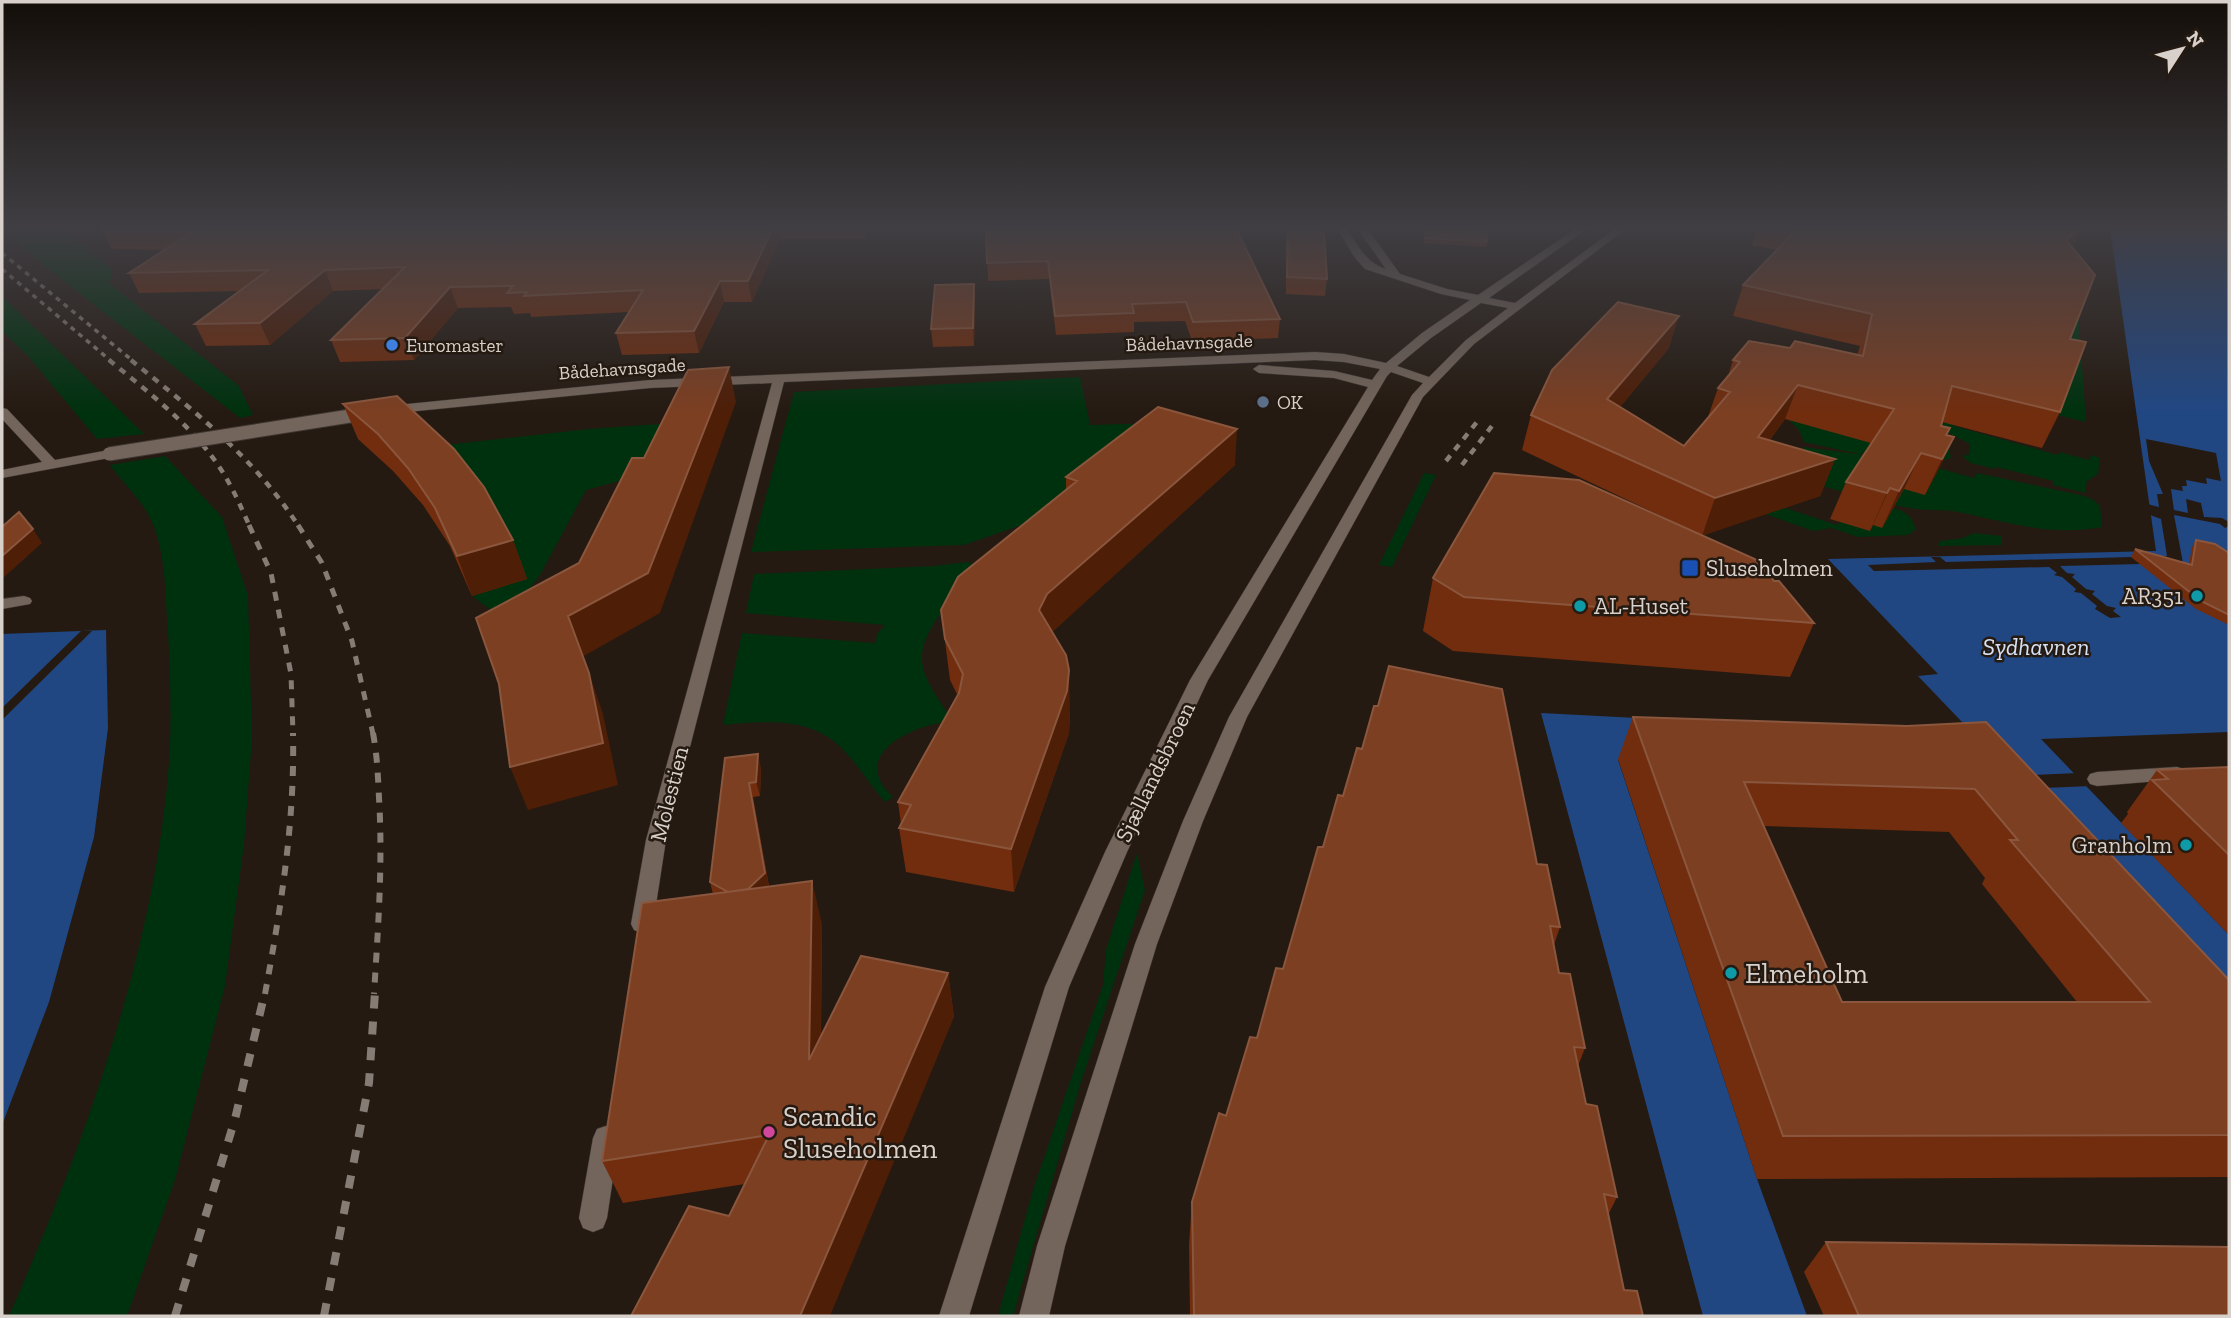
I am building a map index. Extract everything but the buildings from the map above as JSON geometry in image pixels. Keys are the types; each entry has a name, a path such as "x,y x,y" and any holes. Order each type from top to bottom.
{"street":[{"path":"1434,290 1515,306"},
{"name":"Sjællandsbroen","path":"954,1316 1057,987 1116,852 1199,680 1382,376 1408,347 1430,330 1494,290"},
{"path":"1034,1316 1051,1246 1146,944 1193,821 1238,717 1416,399 1430,381 1470,342 1538,290"},
{"name":"Bådehavnsgade","path":"2,474 109,454 397,410 650,384 1293,357 1382,376 1430,381"},
{"path":"1194,361 1222,368 1274,369 1332,375 1370,383 1382,376"},
{"name":"Molestien","path":"638,951 656,840 779,377"},
{"path":"2,412 51,464"},
{"path":"2,604 24,601"},
{"path":"2097,779 2192,774"},
{"path":"593,1218 611,1111"}],"green space":[{"path":"75,290 117,290 239,386 253,415 240,418"},
{"path":"2077,293 2086,422 2011,404"},
{"path":"2,296 144,434 97,439 28,356 2,331"},
{"path":"1080,377 1090,425 1165,423 1048,516 964,545 751,552 794,392"},
{"path":"1793,386 1955,423 1954,426 2058,455 2060,452 2089,460 2091,455 2100,458 2098,474 2087,481 2085,493 2053,485 2053,481 1971,463 1962,456 1970,454 1970,444 1945,431"},
{"path":"1779,410 1948,444 1951,458 1943,460 1874,452 1859,454 1804,442 1799,430"},
{"path":"687,422 627,479 586,490 540,575 521,597 491,610 472,596 526,579 427,447 589,429"},
{"path":"1804,447 1916,462 1974,478 1977,473 2081,495 2100,506 2102,527 2083,530 2046,529 1958,512 1916,509 1866,499 1795,478 1789,470"},
{"path":"165,456 222,517 248,596 252,738 244,844 225,986 175,1180 127,1316 9,1316 64,1184 89,1115 112,1046 149,904 161,833 170,746 165,587 162,557 155,529 141,503 110,465"},
{"path":"1424,473 1436,475 1392,567 1379,565"},
{"path":"1733,491 1837,525 1840,522 1873,525 1892,507 1907,515 1916,529 1908,535 1858,537 1832,528 1813,531 1768,515"},
{"path":"1974,533 2002,536 2002,545 1938,546 1940,541 1963,538"},
{"path":"966,562 982,565 935,622 923,647 925,675 952,721 937,723 905,735 881,755 877,767 881,782 893,797 885,802 837,744 811,729 782,723 723,725 742,633 875,643 877,634 885,625 746,613 754,574 934,566"},
{"path":"1137,853 1145,890 1081,1082 1013,1316 998,1316 1033,1190 1103,985 1106,950"}],"water":[{"name":"Sydhavnen","path":"2119,290 2229,290 2229,732 2041,739 2229,935 2229,1006 1997,762 1618,760 1757,1179 1807,1316 1703,1316 1541,713 1849,729 1963,723 1918,676 1938,674 1828,559 2156,551"},
{"path":"106,630 108,728 94,837 49,1002 2,1125 2,634"}],"pier":[{"path":"2146,439 2216,453 2221,481 2206,478 2207,484 2186,480 2187,486 2182,486 2183,491 2171,489 2174,510 2188,513 2186,499 2201,503 2204,517 2222,518 2229,522 2229,526 2225,528 2220,524 2174,515 2183,563 2060,566 2067,573 2075,574 2072,577 2086,589 2095,591 2092,594 2107,606 2116,608 2113,611 2121,617 2110,618 2095,609 2097,606 2081,593 2074,592 2076,589 2062,577 2054,575 2057,573 2049,567 1874,571 1868,565 1936,562 1931,557 1940,557 1946,562 2167,556 2161,519 2150,515 2147,504 2159,507 2157,494 2163,494 2149,461"},
{"path":"81,631 92,631 2,720 2,708"},
{"path":"2079,773 2091,786 2019,789 2008,776"}],"railway":[{"path":"26,290 111,361"},
{"path":"46,290 133,361"},
{"path":"109,360 191,431 218,465 250,527"},
{"path":"131,360 243,457 282,502 299,527"},
{"path":"1446,461 1480,418"},
{"path":"1462,465 1495,422"},
{"path":"249,525 271,573 291,674 293,734"},
{"path":"298,525 322,563 352,641 373,734"},
{"path":"373,733 380,822 380,896 374,994"},
{"path":"265,994 286,864 292,799 293,734"},
{"path":"175,1316 235,1119 265,992"},
{"path":"324,1316 369,1083 375,992"}],"place":[{"name":"Euromaster","path":"392,345"},
{"name":"OK","path":"1263,402"},
{"name":"Sluseholmen","path":"1690,568"},
{"name":"AR351","path":"2197,596"},
{"name":"AL-Huset","path":"1580,606"},
{"name":"Granholm","path":"2186,845"},
{"name":"Elmeholm","path":"1731,973"},
{"name":"Scandic Sluseholmen","path":"769,1132"}]}
